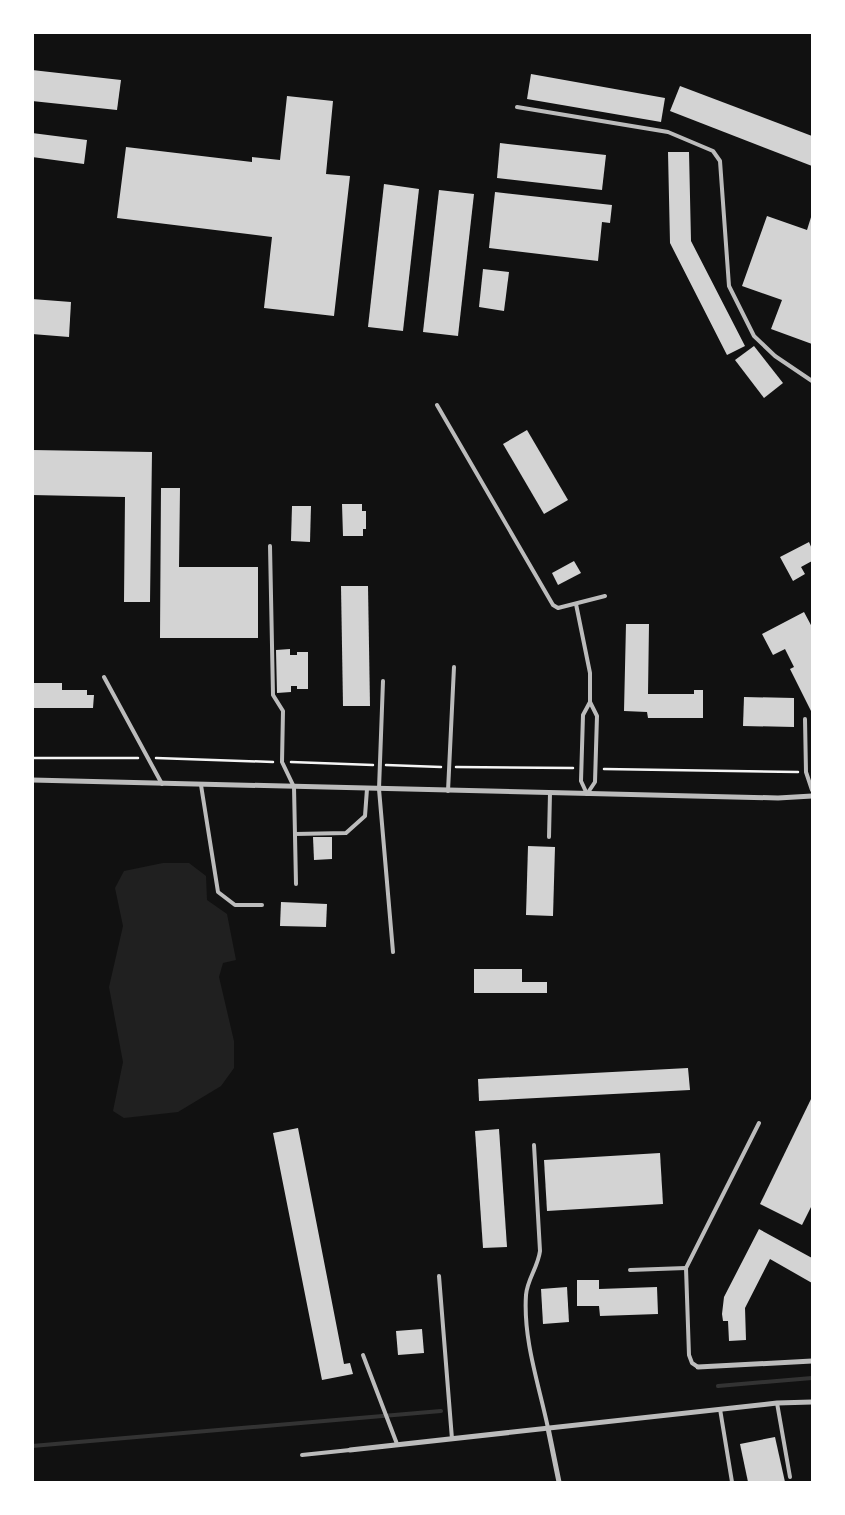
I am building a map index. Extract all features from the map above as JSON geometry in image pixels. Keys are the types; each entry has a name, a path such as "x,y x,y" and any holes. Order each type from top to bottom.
{"street":[{"path":"32,780 778,798 812,796"},
{"path":"698,1367 812,1361"},
{"path":"350,1450 777,1403 812,1402"},
{"path":"548,1428 559,1482"}],"lane":[{"path":"518,107 668,132 713,151 720,161 729,286 754,336 775,356 812,381"},
{"path":"436,405 553,605 558,608 605,596"},
{"path":"270,546 273,695 283,711 282,762 294,787 296,884"},
{"path":"576,604 590,672 590,702 597,716 595,782 587,794"},
{"path":"448,791 454,667"},
{"path":"104,677 162,784"},
{"path":"383,681 379,789 393,952"},
{"path":"587,794 581,781 581,768 583,715 590,702"},
{"path":"805,719 806,772 812,790"},
{"path":"201,784 218,892 235,904 262,905"},
{"path":"295,834 346,832 365,816 367,789"},
{"path":"549,837 550,793"},
{"path":"698,1367 692,1362 689,1355 686,1268 759,1123"},
{"path":"534,1145 540,1252 539,1261 527,1287 528,1340 548,1428"},
{"path":"630,1270 686,1268"},
{"path":"439,1276 452,1438"},
{"path":"363,1355 397,1444"},
{"path":"777,1403 790,1477"},
{"path":"720,1409 732,1482"},
{"path":"302,1455 350,1450"}],"path":[{"path":"32,758 148,758 449,767 581,768"},
{"path":"595,769 806,772"}],"shaded area":[{"path":"163,863 189,863 206,876 207,900 227,914 236,960 223,963 219,977 234,1041 234,1068 221,1086 178,1112 124,1118 113,1111 123,1062 109,987 123,926 115,888 124,871"}],"building":[{"path":"32,70 121,80 117,110 32,101"},
{"path":"531,74 665,98 661,122 527,99"},
{"path":"680,86 812,136 812,166 670,111"},
{"path":"287,96 333,101 326,174 350,176 334,316 264,308 272,237 117,218 126,147 252,162 252,157 280,160"},
{"path":"32,133 87,140 84,164 32,157"},
{"path":"500,143 606,155 602,190 497,178"},
{"path":"668,152 689,152 691,241 745,346 727,355 670,243"},
{"path":"384,184 419,189 403,331 368,327"},
{"path":"439,190 474,194 458,336 423,332"},
{"path":"495,192 612,205 610,223 602,222 598,261 489,248"},
{"path":"812,214 812,344 771,329 782,300 742,286 767,216 807,230"},
{"path":"483,269 509,272 504,311 479,307"},
{"path":"32,299 71,302 69,337 32,334"},
{"path":"754,346 783,383 764,398 735,360"},
{"path":"527,430 568,500 544,514 503,444"},
{"path":"32,450 152,452 150,602 124,602 125,497 32,495"},
{"path":"161,488 180,488 179,567 258,567 258,638 160,638"},
{"path":"342,504 362,504 362,511 366,511 366,529 363,529 363,536 343,536"},
{"path":"292,506 311,506 310,542 291,541"},
{"path":"809,542 812,549 812,561 801,567 805,574 793,581 780,557"},
{"path":"574,561 581,573 558,585 552,573"},
{"path":"341,586 368,586 370,706 343,706"},
{"path":"804,612 812,627 812,713 790,669 794,667 785,649 773,655 762,634"},
{"path":"626,624 649,624 648,694 694,694 694,690 703,690 703,718 648,718 647,712 624,711"},
{"path":"290,649 290,655 297,655 297,652 308,652 308,689 297,689 297,686 291,686 291,692 277,693 276,650"},
{"path":"32,683 62,683 62,690 87,690 87,695 94,695 93,708 32,708"},
{"path":"744,697 794,698 794,727 743,726"},
{"path":"313,837 332,837 332,859 314,860"},
{"path":"528,846 555,847 553,916 526,915"},
{"path":"281,902 327,904 326,927 280,926"},
{"path":"474,969 522,969 522,982 547,982 547,993 474,993"},
{"path":"688,1068 690,1090 479,1101 478,1079"},
{"path":"812,1097 812,1205 802,1225 760,1204"},
{"path":"298,1128 344,1364 350,1363 353,1374 322,1380 273,1133"},
{"path":"499,1129 507,1247 483,1248 475,1131"},
{"path":"660,1153 663,1204 547,1211 544,1160"},
{"path":"759,1229 812,1258 812,1283 770,1259 745,1308 746,1340 729,1341 728,1321 723,1321 722,1314 724,1297"},
{"path":"577,1280 599,1280 599,1289 657,1287 658,1314 600,1316 599,1306 577,1306"},
{"path":"567,1287 569,1322 543,1324 541,1289"},
{"path":"422,1329 424,1353 398,1355 396,1331"},
{"path":"775,1437 785,1482 748,1482 740,1444"}],"waterway":[{"path":"718,1386 812,1378"},
{"path":"32,1446 441,1411"}]}
